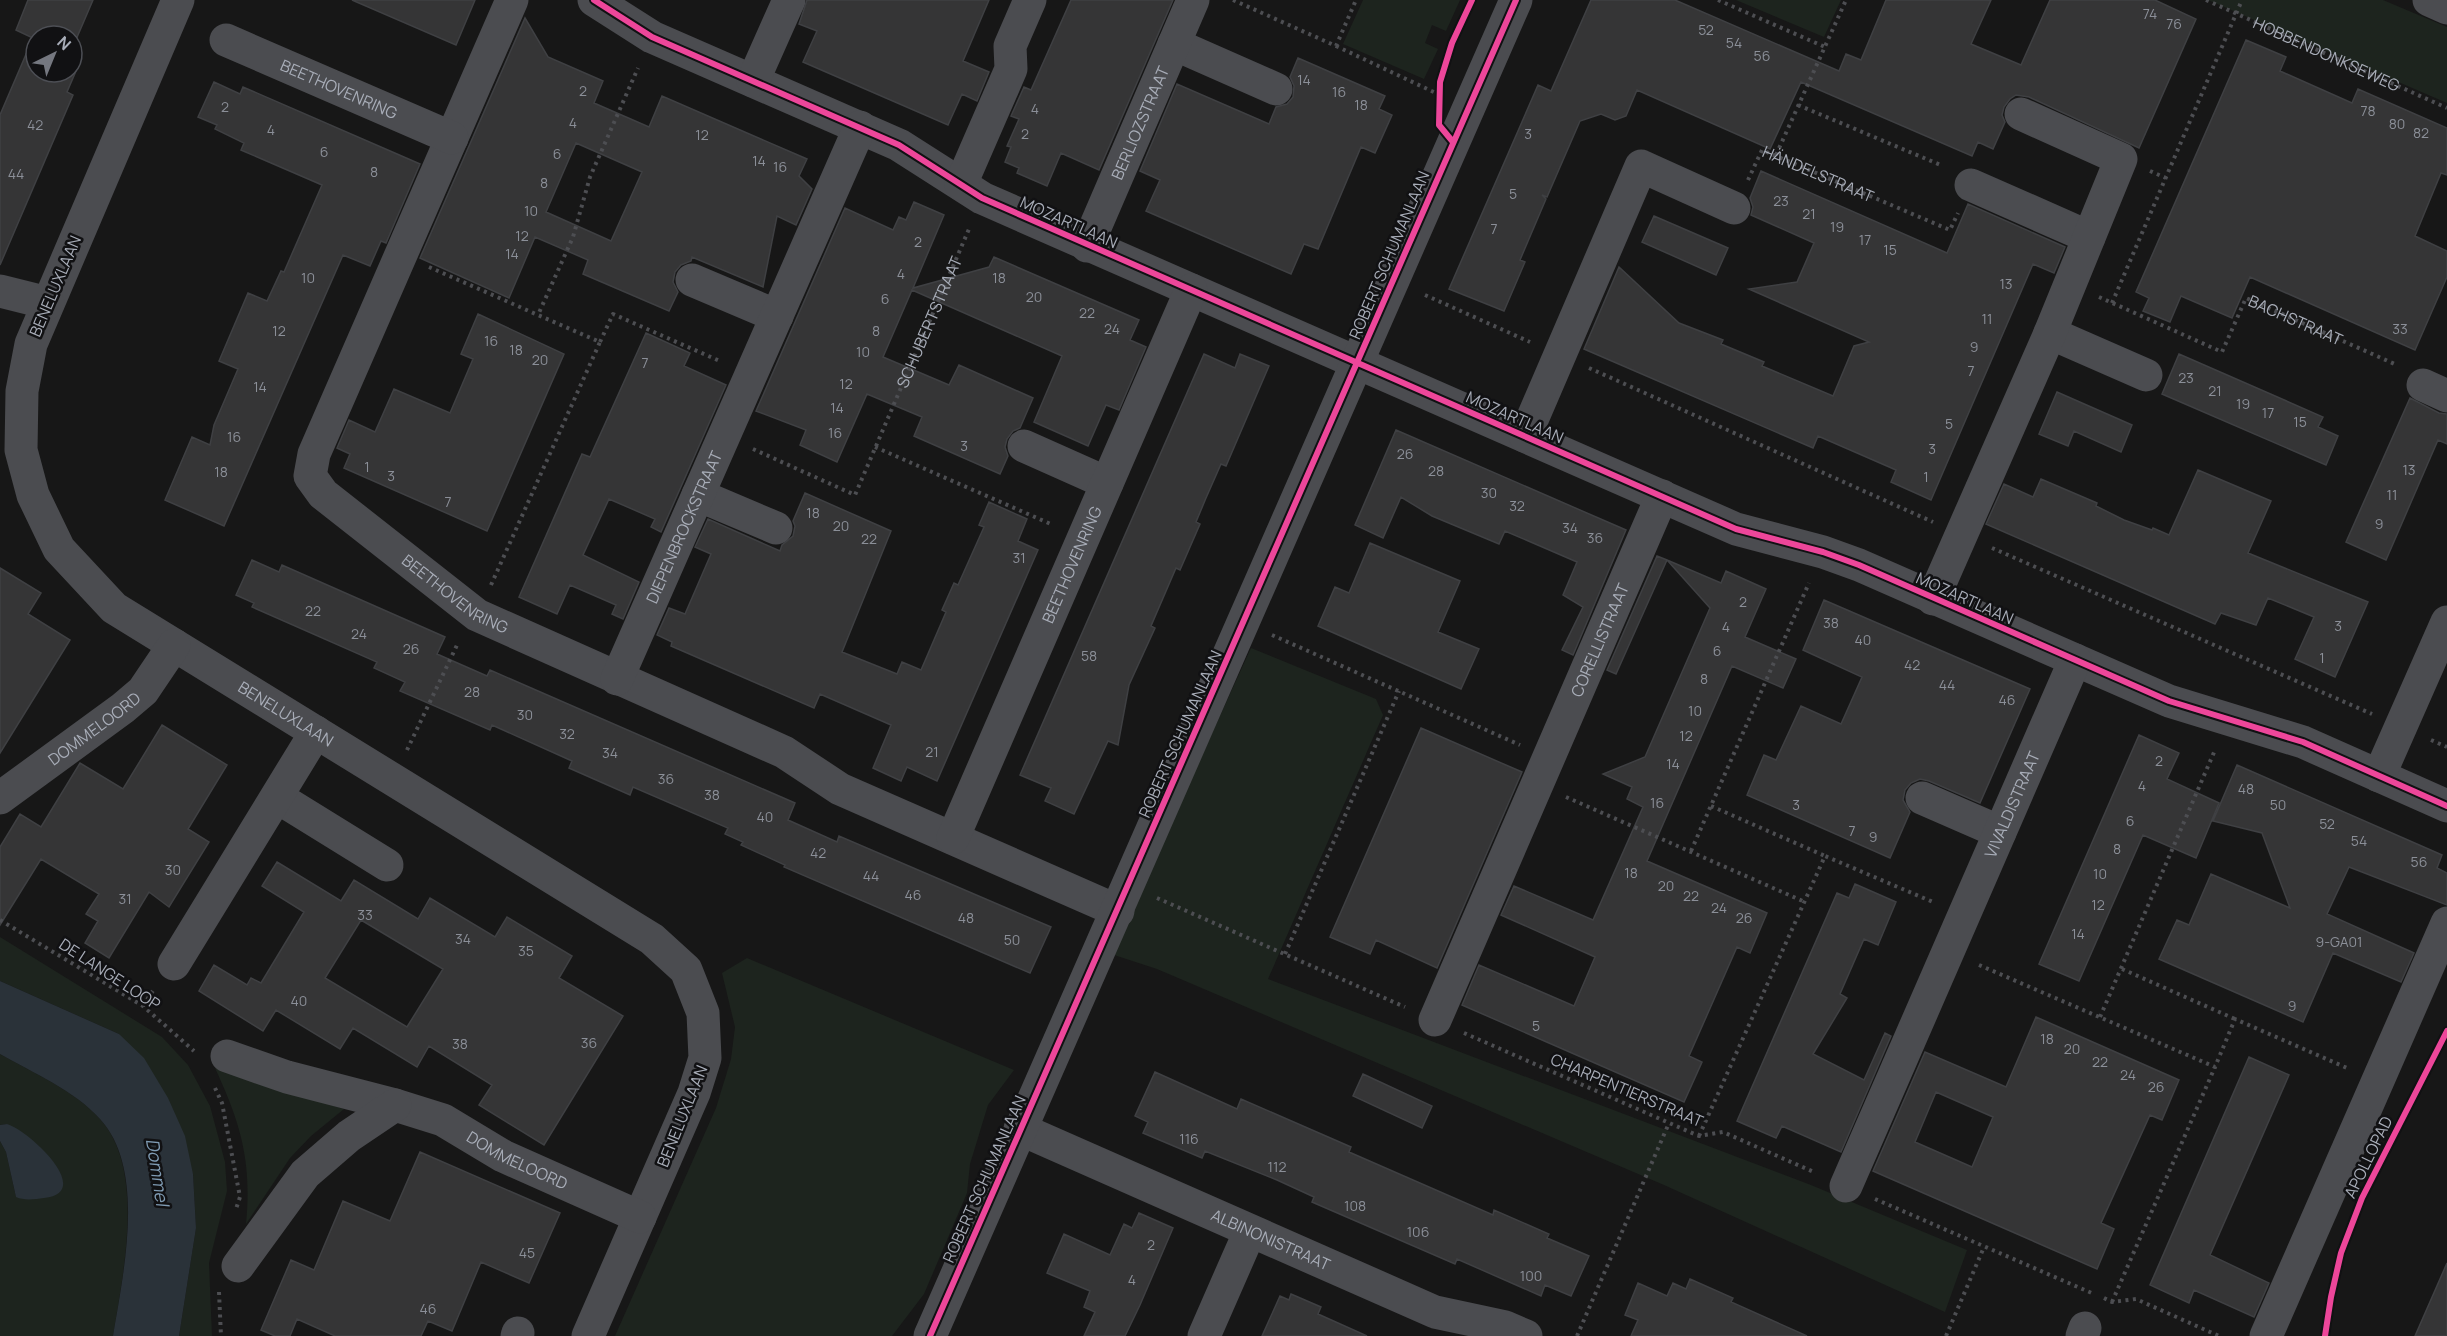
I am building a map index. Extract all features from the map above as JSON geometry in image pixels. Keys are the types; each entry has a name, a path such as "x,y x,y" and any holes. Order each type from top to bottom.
{"street":[{"name":"BENELUXLAAN","path":"178,0 31,344 22,391 21,450 33,495 58,549 114,608 652,939 686,970 703,1013 705,1058 694,1093 588,1336"},
{"name":"BEETHOVENRING","path":"512,0 314,454 310,476 323,495 475,614 784,752 840,789 953,838 1123,898"},
{"name":"MOZARTLAAN","path":"594,0 652,37 899,145 971,191 1087,246 1736,529 1823,552 1859,566 2169,701 2303,742 2447,807"},
{"path":"753,81 789,0"},
{"path":"971,191 1011,69 1011,46 1030,0"},
{"name":"BERLIOZSTRAAT","path":"1087,246 1193,0"},
{"name":"ROBERT SCHUMANLAAN","path":"930,1336 1516,0"},
{"path":"2430,0 2447,8"},
{"name":"BEETHOVENRING","path":"226,40 452,138"},
{"path":"1174,44 1276,89"},
{"path":"1933,599 2050,333 2121,159 2021,114"},
{"name":"DIEPENBROCKSTRAAT","path":"617,679 860,127"},
{"name":"MOZARTLAAN","path":"1525,436 1641,166 1734,208"},
{"path":"1971,185 2089,237"},
{"path":"693,280 777,316"},
{"name":"BEETHOVENRING","path":"953,838 1191,290"},
{"path":"0,291 48,303"},
{"path":"2050,333 2146,375"},
{"path":"1024,446 1107,483"},
{"path":"698,495 776,528"},
{"name":"CORELLISTRAAT","path":"1435,1020 1662,496"},
{"path":"2379,776 2447,622"},
{"name":"DOMMELOORD","path":"0,798 143,691 174,645"},
{"name":"VIVALDISTRAAT","path":"1846,1186 2075,660"},
{"path":"174,964 316,732"},
{"path":"277,797 387,865"},
{"path":"1922,798 2000,832"},
{"name":"APOLLOPAD","path":"2266,1336 2447,923"},
{"name":"DOMMELOORD","path":"212,1064 287,1077 443,1120 503,1156 640,1217"},
{"path":"228,1278 305,1174 349,1136 395,1105"},
{"name":"ALBINONISTRAAT","path":"1020,1129 1435,1312 1505,1327 1526,1336"},
{"path":"1204,1336 1250,1230"}],"path":[{"path":"1233,0 1438,94"},
{"path":"1336,46 1356,0"},
{"path":"1718,0 1825,46"},
{"path":"1776,155 1846,0"},
{"path":"2112,303 2242,0"},
{"path":"538,315 573,237 590,177 652,37"},
{"path":"1440,82 1438,125 1453,142"},
{"path":"1798,105 1970,177 1971,185"},
{"path":"401,254 600,342"},
{"path":"393,780 475,614 613,314 751,374"},
{"path":"875,447 1083,539"},
{"path":"1690,851 1823,552"},
{"path":"1244,622 1399,691 1690,851 1804,902"},
{"path":"1285,954 1399,691"},
{"path":"2100,1017 2228,719"},
{"path":"1711,806 1964,916"},
{"path":"1699,1136 1825,856"},
{"path":"1948,951 2215,1067"},
{"path":"2122,969 2378,1082"},
{"path":"2112,1302 2235,1019"},
{"path":"1577,1336 1670,1123"},
{"path":"1946,1336 1984,1247"},
{"path":"220,1336 228,1278"}],"shaded area":[{"path":"1363,0 1460,0 1446,31 1432,25 1425,43 1438,49 1424,79 1343,44"},
{"path":"1736,0 1841,0 1824,37"},
{"path":"2208,0 2383,0 2447,27 2447,103"},
{"path":"1251,648 1376,699 1383,715 1268,979 1811,1185 1967,1250 1945,1312 1664,1185 1157,969 1111,954"},
{"path":"0,937 162,1037 188,1065 210,1106 225,1162 227,1191 209,1263 212,1336 179,1336 196,1228 193,1174 119,1034 0,981"},
{"path":"747,958 1014,1070 988,1105 970,1164 967,1193 924,1294 892,1336 615,1336 716,1108 731,1059 735,1027 722,973"},
{"path":"0,1054 78,1099 100,1119 114,1140 123,1166 128,1223 122,1283 113,1336 0,1336 0,1141 6,1152 16,1197 7,1124 0,1125"},
{"path":"215,1068 344,1109 311,1136 290,1158 246,1224 246,1162 232,1107"}],"water":[{"name":"Dommel","path":"0,981 119,1034 144,1058 168,1098 185,1136 193,1174 196,1228 179,1336 113,1336 126,1254 128,1223 123,1166 114,1140 90,1109 53,1083 0,1054"},
{"path":"7,1124 29,1137 53,1161 61,1174 63,1185 58,1193 34,1199 16,1197 6,1152 0,1141 0,1125"}],"building":[{"path":"28,0 93,0 83,24 24,24 24,34 16,30"},
{"path":"352,0 475,0 456,45"},
{"path":"807,0 989,0 963,61 989,72 977,101 962,94 948,125 803,62 817,31 799,24"},
{"path":"1071,0 1173,0 1099,170 1061,153 1047,186 1017,173 1019,168 1005,162 1011,147 1007,146 1019,119 1011,116 1024,87 1031,90"},
{"path":"1591,0 1675,0 1839,71 1846,54 1861,60 1886,0 1991,0 1971,44 2021,65 2050,0 2155,0 2196,19 2139,148 2029,97 2016,95 2004,107 2002,115 2005,122 1993,149 1978,142 1972,156 1801,82 1770,149 1637,90 1626,116 1615,120 1601,114 1580,121 1547,197 1542,195 1546,199 1520,260 1525,262 1504,311 1449,289 1538,85 1551,91"},
{"path":"525,18 548,57 603,81 594,103 649,127 662,96 807,159 799,176 812,189 796,225 777,216 763,287 692,257 691,261 681,265 675,272 673,282 678,292 669,311 583,274 588,260 535,237 509,298 420,258","holes":["576,143 642,172 611,241 546,212"]},
{"path":"2246,40 2286,57 2280,71 2352,103 2358,89 2447,128 2447,175 2441,173 2415,236 2447,251 2447,277 2415,350 2250,277 2232,318 2181,296 2170,322 2143,311 2149,298 2136,292"},
{"path":"1298,58 1385,96 1379,109 1392,115 1375,153 1361,147 1318,249 1304,244 1291,274 1146,211 1160,180 1140,171 1177,84 1269,124 1276,107 1287,104 1293,97 1294,86 1290,77"},
{"path":"24,59 24,84 70,84 67,92 73,95 0,265 0,115"},
{"path":"214,82 240,94 243,87 420,164 386,243 381,241 370,266 343,255 224,526 165,500 192,437 210,445 214,425 238,369 219,361 248,293 267,301 281,271 284,272 322,185 241,150 244,143 215,129 217,125 198,117"},
{"path":"1761,171 1947,253 1968,204 2065,247 2054,273 2033,264 1931,500 1891,482 1896,470 1818,436 1813,448 1584,349 1619,267 1679,323 1723,340 1721,344 1764,362 1762,366 1833,396 1854,346 1869,342 1749,289 1797,282 1814,243 1751,215 1753,207 1750,198"},
{"path":"914,202 944,215 913,288 989,267 994,257 1139,320 1130,340 1146,347 1119,410 1106,405 1088,446 1034,422 1062,356 912,290 883,357 949,385 959,365 1033,398 1020,428 1013,431 1007,439 1005,447 1008,456 1000,474 914,436 922,417 867,394 837,462 800,445 806,430 756,411 845,208 893,230 899,217 906,220"},
{"path":"1654,216 1728,248 1716,275 1642,242"},
{"path":"478,314 564,354 487,531 344,468 350,454 337,448 349,420 375,432 394,389 450,413 473,359 461,354"},
{"path":"646,333 690,353 684,366 726,385 661,532 651,527 655,519 609,499 583,555 639,582 623,619 612,614 616,605 570,585 557,614 519,597 582,454 590,457"},
{"path":"1204,354 1235,368 1240,354 1269,366 1226,466 1221,464 1206,498 1196,522 1200,524 1180,570 1176,568 1151,626 1155,628 1129,685 1118,745 1108,741 1074,814 1045,801 1051,788 1020,775"},
{"path":"2179,354 2323,417 2318,427 2338,436 2326,465 2162,394"},
{"path":"2057,392 2132,425 2121,452 2074,431 2068,446 2039,434"},
{"path":"2410,398 2439,413 2447,414 2447,444 2438,440 2386,560 2346,542"},
{"path":"1396,430 1626,530 1573,655 1562,650 1583,607 1563,595 1577,562 1505,531 1499,544 1432,516 1401,497 1383,538 1355,525"},
{"path":"2198,470 2271,501 2248,553 2368,602 2335,677 2295,659 2314,617 2268,598 2256,625 2221,613 2215,624 1986,524 2004,484 2033,497 2041,479 2097,503 2096,506 2124,520 2169,535"},
{"path":"805,493 891,531 842,652 897,674 902,662 921,670 946,612 942,610 954,583 958,585 984,527 979,525 989,502 1027,519 1018,541 1038,550 937,781 907,767 901,781 873,768 891,725 820,694 814,708 671,646 672,642 657,635 669,608 685,614 711,554 695,547 708,519 780,551 782,545 793,536 795,526 793,521"},
{"path":"1370,543 1460,581 1438,632 1479,649 1461,689 1318,626 1335,587 1349,593"},
{"path":"1657,556 1667,560 1616,674 1607,670"},
{"path":"252,560 279,572 282,565 445,637 437,654 487,676 490,670 795,803 788,820 837,842 839,836 1051,927 1030,973 784,867 785,865 741,845 743,842 725,834 728,828 633,787 630,795 569,768 572,761 492,725 490,730 400,691 405,682 374,668 377,662 252,607 254,603 236,595"},
{"path":"1667,560 1721,583 1726,571 1766,589 1745,637 1796,659 1783,688 1732,666 1647,861 1767,913 1750,953 1737,947 1689,1056 1702,1062 1684,1102 1462,1005 1479,965 1574,1006 1595,957 1501,915 1514,886 1593,920 1643,807 1627,799 1632,787 1603,774 1645,757 1710,608"},
{"path":"0,568 41,593 28,614 70,640 0,753"},
{"path":"1824,600 2030,689 1980,803 1929,781 1920,779 1911,783 1905,790 1903,800 1910,812 1890,858 1747,795 1764,755 1776,760 1801,706 1841,724 1862,677 1803,650"},
{"path":"162,725 227,765 188,829 209,842 169,907 149,892 109,958 85,943 98,921 86,914 99,894 41,859 0,925 0,847 20,814 41,827 80,763 123,789"},
{"path":"1421,728 1522,772 1437,968 1376,940 1370,954 1330,937"},
{"path":"2139,735 2179,753 2167,779 2219,803 2196,858 2143,835 2079,981 2039,964"},
{"path":"2237,765 2442,855 2437,868 2447,873 2447,905 2349,867 2327,914 2414,953 2401,982 2333,953 2303,1022 2159,959 2177,920 2189,925 2211,874 2290,908 2262,833 2213,821"},
{"path":"277,862 341,901 354,880 418,919 430,898 495,937 507,917 572,956 559,978 623,1016 544,1145 479,1105 492,1085 429,1046 417,1067 353,1028 340,1049 276,1010 263,1031 199,991 214,965 247,985 251,978 261,983 304,912 262,886","holes":["361,920 443,969 407,1027 325,978"]},
{"path":"1855,884 1896,902 1878,945 1864,939 1840,994 1847,998 1813,1054 1864,1080 1885,1033 1891,1036 1841,1152 1782,1126 1776,1138 1737,1121 1837,893 1849,898"},
{"path":"2036,1017 2179,1080 2162,1120 2150,1115 2101,1223 2114,1229 2097,1269 1873,1171 1925,1052 2006,1087","holes":["1936,1092 1993,1117 1972,1167 1915,1142"]},
{"path":"2249,1057 2289,1075 2210,1255 2269,1283 2254,1317 2194,1290 2189,1303 2150,1285"},
{"path":"1155,1072 1237,1109 1241,1099 1351,1147 1349,1152 1493,1215 1494,1210 1549,1234 1547,1238 1589,1256 1571,1296 1545,1285 1541,1296 1457,1259 1455,1264 1312,1202 1314,1197 1277,1180 1205,1151 1202,1158 1143,1133 1148,1122 1135,1116"},
{"path":"1363,1074 1432,1106 1422,1128 1353,1096"},
{"path":"420,1152 560,1213 529,1283 481,1262 452,1331 428,1321 421,1336 335,1336 297,1319 290,1336 275,1336 261,1330 291,1260 314,1270 343,1201 390,1221"},
{"path":"1139,1213 1173,1228 1140,1305 1125,1336 1084,1336 1095,1312 1084,1307 1090,1291 1047,1273 1064,1234 1110,1255 1124,1224 1132,1228"},
{"path":"2447,1263 2447,1336 2415,1336"},
{"path":"1690,1279 1733,1298 1731,1302 1807,1336 1631,1336 1638,1320 1625,1315 1638,1283 1667,1296 1673,1283 1686,1289"},
{"path":"1291,1294 1321,1307 1318,1314 1367,1336 1262,1336 1280,1296 1289,1300"}],"cycle path":[{"path":"594,0 652,37 899,145 982,198 1736,529 1823,552 1859,565 2169,701 2303,742 2447,806"},
{"path":"1453,142 1439,125 1440,82 1452,43 1472,0"},
{"path":"930,1336 1516,0"},
{"path":"2325,1336 2341,1253 2362,1198 2447,1031"}]}
